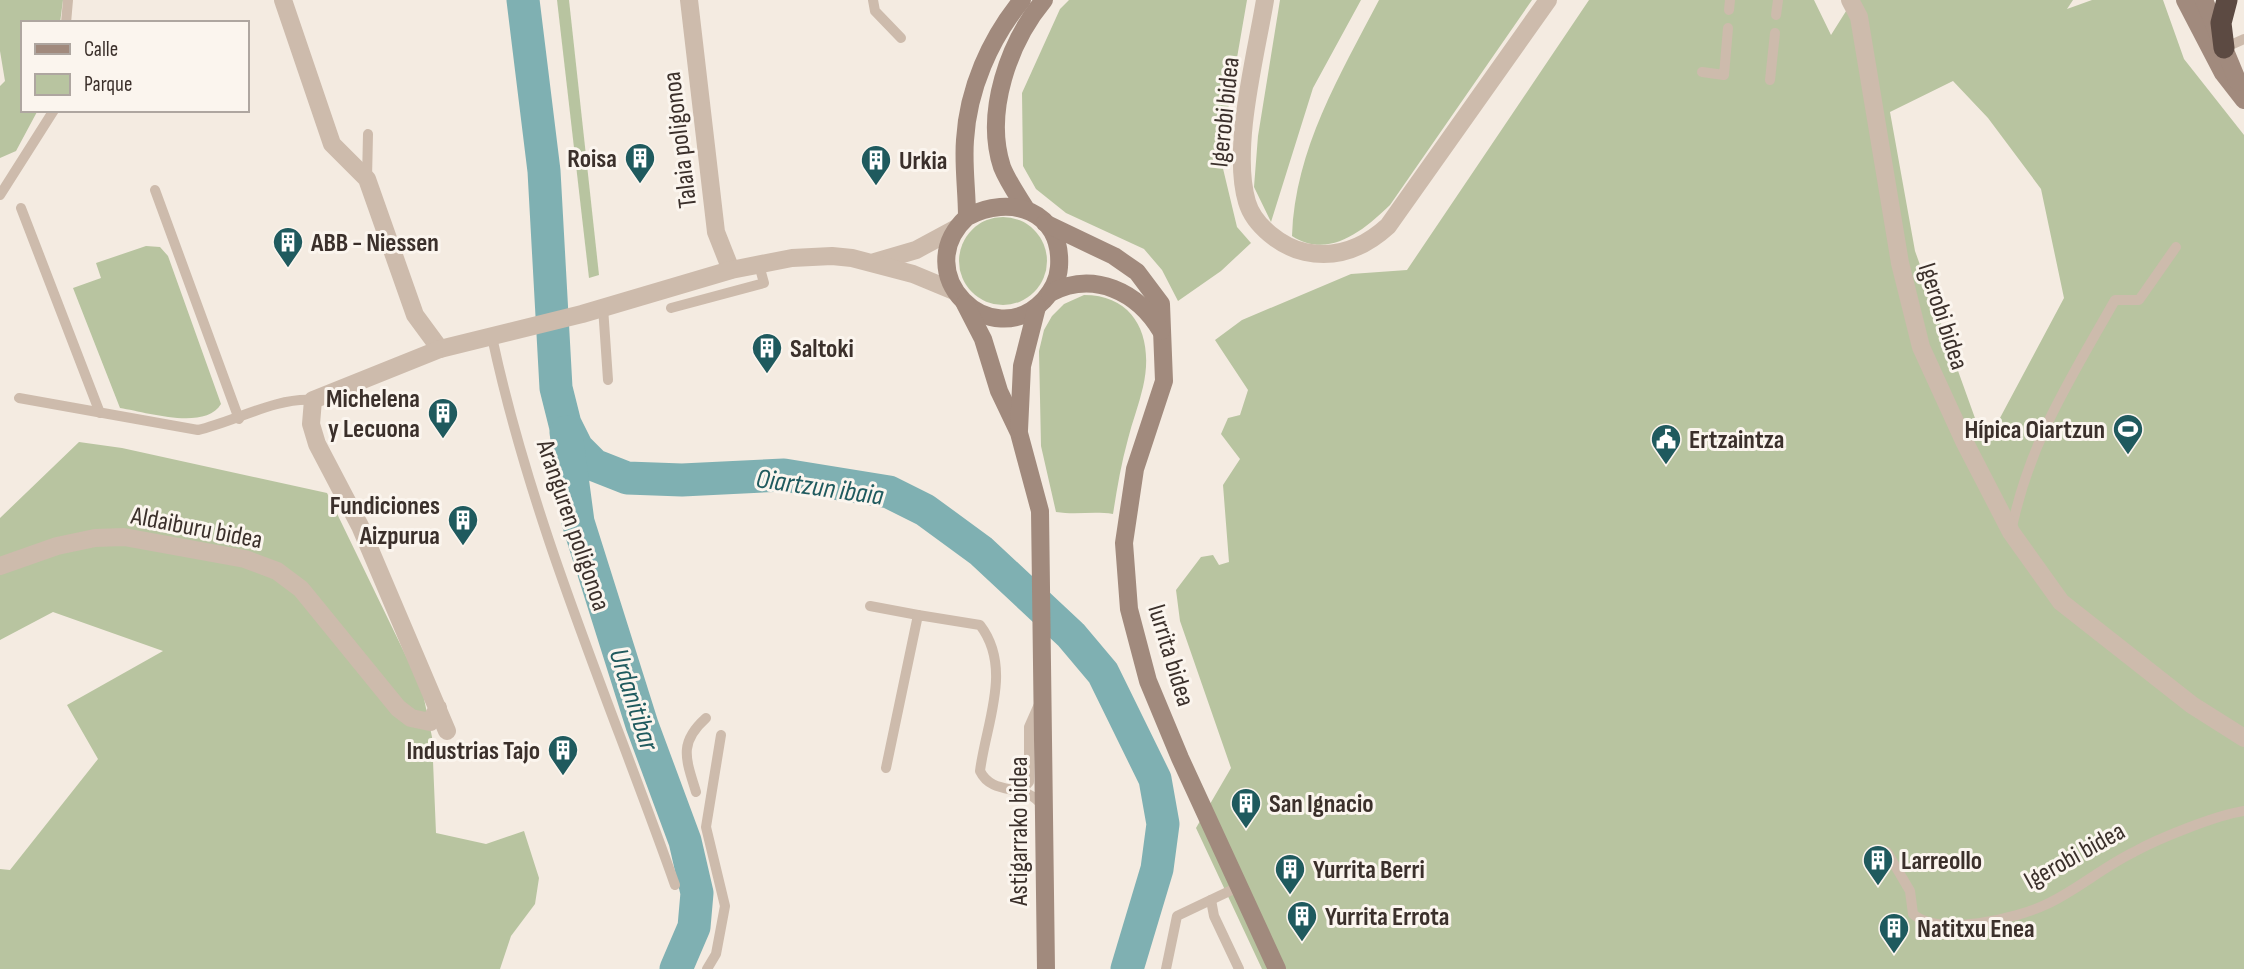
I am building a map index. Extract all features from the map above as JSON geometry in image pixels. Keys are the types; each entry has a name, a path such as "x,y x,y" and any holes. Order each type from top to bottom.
{"highway":[{"path":"2224,48 2221,23 2227,0"}],"main road":[{"path":"1019,433 999,391 984,339 959,297 945,260 961,223 965,138 971,103 989,50 1023,0"},
{"path":"959,297 978,313 1000,318 1024,314 1037,307 1050,293 1058,276 1060,257 1055,239 1045,223 1027,209 1002,167 997,121 1009,62 1025,27 1044,0"},
{"path":"2185,0 2223,73 2242,96"},
{"path":"2204,0 2237,76 2242,96"},
{"path":"961,223 985,207 1006,204 1027,209"},
{"name":"Iurrita bidea","path":"1045,223 1114,256 1137,272 1161,304 1165,337 1164,381 1135,469 1124,542 1129,609 1148,681 1277,969"},
{"path":"1050,293 1079,283 1103,284 1127,294 1151,314 1165,337"},
{"path":"1019,433 1022,366 1037,307"},
{"name":"Astigarrako bidea","path":"1019,433 1040,511 1046,969"}],"street":[{"path":"283,0 332,144 367,179 415,315 440,349"},
{"name":"Talaia poligonoa","path":"690,0 716,232 731,270"},
{"name":"Igerobi bidea","path":"1265,0 1244,123 1243,184 1247,204 1256,220 1291,249 1324,255 1359,246 1388,226 1548,0"},
{"name":"Igerobi bidea","path":"1850,0 1859,17 1900,263 1921,347 1964,441 2011,532 2061,602 2192,705 2244,738"},
{"path":"872,263 916,250 961,223"},
{"path":"447,731 360,526 317,444 310,424 313,400 440,349 603,307 731,270 812,256 872,263 915,274 959,297"},
{"name":"Aldaiburu bidea","path":"0,566 57,546 95,538 148,540 246,559 277,571 301,589 348,643 387,697 411,718 430,722 438,708"}],"lane":[{"path":"66,21 68,0"},
{"path":"873,0 875,11 901,37"},
{"path":"1776,15 1778,0"},
{"path":"1702,72 1724,75 1728,29"},
{"path":"1770,80 1775,33"},
{"path":"2224,48 2244,39"},
{"path":"0,195 53,112"},
{"path":"367,179 368,134"},
{"path":"155,190 239,419"},
{"path":"21,208 100,413"},
{"path":"2011,532 2021,486 2037,442 2115,300 2138,300 2176,247"},
{"path":"671,308 764,284 759,265"},
{"path":"603,307 608,380"},
{"name":"Aranguren poligonoa","path":"492,337 508,412 566,585 676,885"},
{"path":"19,398 198,430 299,399 313,400"},
{"path":"870,606 980,625 990,637 998,673 980,771 985,781 998,788 1021,791 1035,797 1044,809"},
{"path":"886,768 919,615"},
{"path":"1021,791 1029,782 1029,727 1044,693"},
{"path":"696,792 685,751 690,734 706,718"},
{"path":"707,969 716,954 724,906 706,827 721,735"},
{"name":"Igerobi bidea","path":"1887,852 1910,891 1913,914 1924,923 1973,923 2045,906 2134,851 2178,832 2244,811"},
{"path":"1166,969 1177,916 1238,887"},
{"path":"1211,900 1214,916 1239,969"}],"green space":[{"path":"0,0 63,0 60,21 21,21 21,112 37,112 16,151 0,158 0,86 5,81 0,51"},
{"path":"557,0 569,0 599,275 589,278"},
{"path":"1069,0 1247,0 1220,156 1237,227 1251,243 1221,271 1178,301 1162,270 1144,249 1066,213 1036,189 1023,166 1022,93 1060,9"},
{"path":"1280,0 1361,0 1313,88 1271,222 1254,187 1258,136"},
{"path":"1379,0 1532,0 1390,205 1369,224 1345,239 1319,245 1306,243 1292,236 1301,173 1335,85"},
{"path":"1589,0 1814,0 1831,35 1853,0 2073,0 2067,9 2092,0 2163,0 2184,59 2244,135 2244,969 1262,969 1196,828 1231,768 1180,621 1176,590 1201,557 1213,555 1219,565 1229,562 1223,485 1240,459 1221,434 1228,418 1240,415 1248,390 1215,340 1242,320 1351,274 1407,270","holes":["1953,81 1988,118 2041,189 2064,298 1985,446 1915,251 1890,112"]},
{"path":"1003,217 1020,221 1034,230 1043,244 1047,261 1043,278 1034,292 1020,301 1003,305 986,301 972,292 963,278 959,261 963,244 972,230 986,221"},
{"path":"146,246 160,247 168,256 221,404 202,417 174,418 120,408 73,288 101,278 96,263"},
{"path":"1084,295 1102,297 1129,312 1138,323 1146,353 1143,387 1123,458 1113,514 1056,512 1041,446 1039,351 1044,330 1052,316 1064,304"},
{"path":"79,442 122,448 327,493 422,689 432,737 436,833 486,844 524,831 539,878 535,904 511,936 500,969 0,969 0,869 10,870 98,759 67,705 163,651 53,612 0,640 0,518"}],"waterway":[{"name":"Oiartzun ibaia","path":"523,0 544,171 556,388 565,424 577,448 594,465 627,478 682,480 784,475 889,492 925,510 981,551 1071,635 1103,673 1155,779 1163,824 1157,869 1127,969"},
{"name":"Urdanitibar","path":"566,432 578,522 642,725 685,841 697,893 694,927 676,969"}],"place":[{"name":"Roisa","path":"640,185"},
{"name":"Urkia","path":"876,187"},
{"name":"ABB - Niessen","path":"288,269"},
{"name":"Saltoki","path":"767,375"},
{"name":"Michelena y Lecuona","path":"443,440"},
{"name":"Hípica Oiartzun","path":"2128,456"},
{"name":"Ertzaintza","path":"1666,466"},
{"name":"Fundiciones Aizpurua","path":"463,547"},
{"name":"Industrias Tajo","path":"563,777"},
{"name":"San Ignacio","path":"1246,830"},
{"name":"Larreollo","path":"1878,887"},
{"name":"Yurrita Berri","path":"1290,896"},
{"name":"Yurrita Errota","path":"1302,943"},
{"name":"Natitxu Enea","path":"1894,955"}]}
